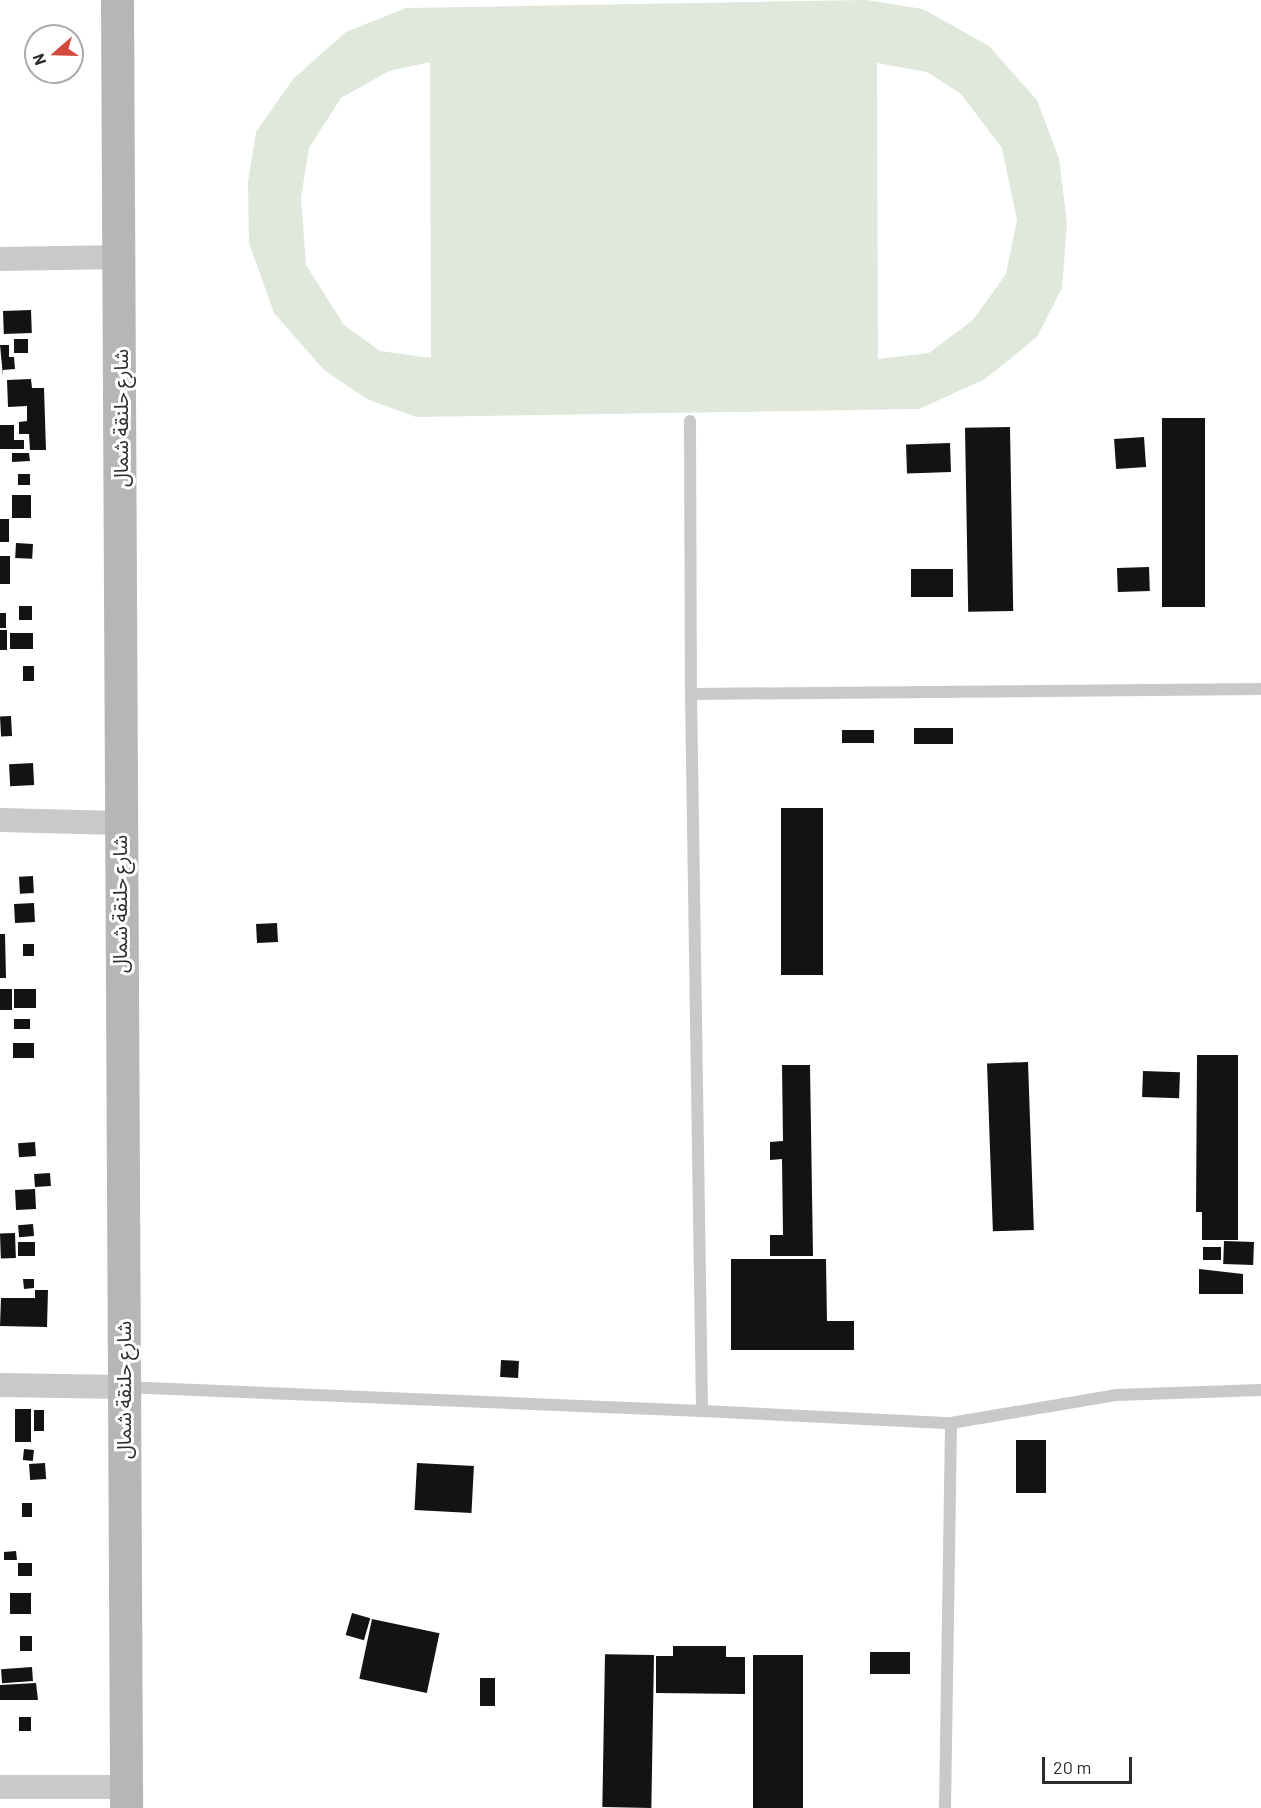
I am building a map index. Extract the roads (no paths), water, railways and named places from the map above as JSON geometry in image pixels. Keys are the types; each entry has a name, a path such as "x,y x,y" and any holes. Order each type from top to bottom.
{"street":[{"name":"شارع حلنقة شمال","path":"117,0 121,257 119,823 126,1797"},
{"path":"0,259 121,257"},
{"path":"0,820 119,823"},
{"path":"0,1385 123,1387"},
{"path":"0,1787 126,1797"}],"lane":[{"path":"690,422 691,694 702,1412"},
{"path":"691,694 1261,689"},
{"path":"123,1387 951,1423 1116,1395 1261,1390"},
{"path":"945,1808 951,1423"}]}
